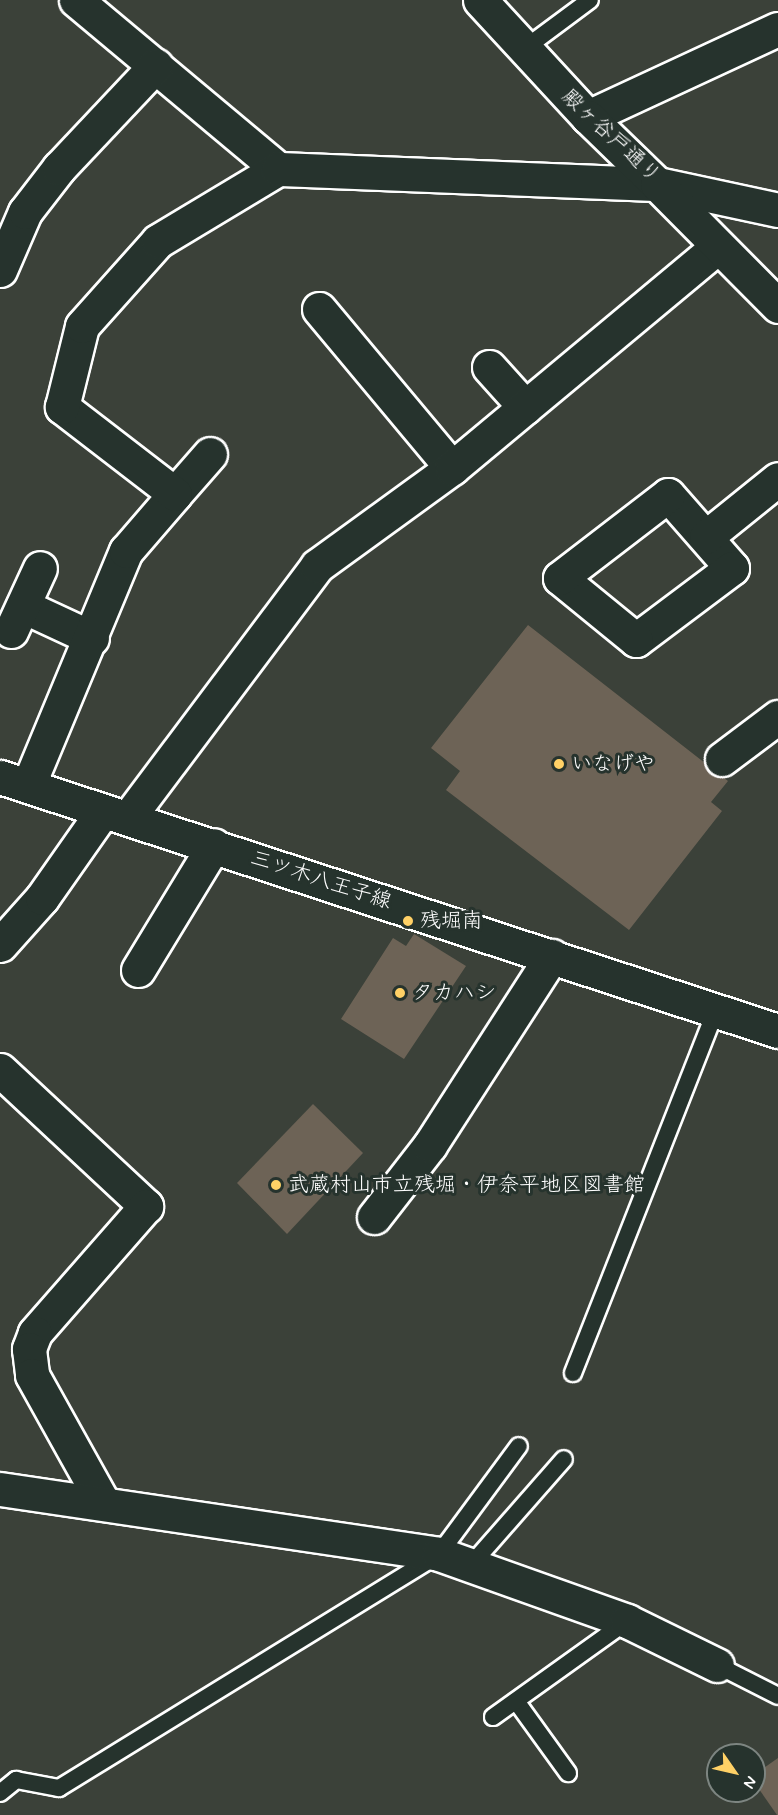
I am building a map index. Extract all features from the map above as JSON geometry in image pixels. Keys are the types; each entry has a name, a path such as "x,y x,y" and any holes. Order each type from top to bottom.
{"street":[{"path":"76,0 278,169"},
{"name":"殿ヶ谷戸通り","path":"480,0 588,117 657,184 778,210"},
{"path":"588,117 778,29"},
{"path":"0,270 25,212 59,168 156,65"},
{"path":"175,494 62,407 82,327 158,241 278,169 657,184 778,306"},
{"path":"0,945 115,815 317,566 452,468 718,246"},
{"path":"319,309 452,468"},
{"path":"489,368 525,407"},
{"path":"14,781 92,638 126,551 210,454"},
{"path":"706,537 778,479"},
{"path":"668,495 706,537 732,568 636,640 560,578 668,495"},
{"path":"40,568 17,618 92,638"},
{"path":"722,759 778,717"},
{"name":"三ツ木八王子線","path":"14,781 778,1031"},
{"path":"138,970 214,845"},
{"path":"374,1217 430,1145 552,956"},
{"path":"0,1070 146,1206 35,1333 29,1349 32,1375 102,1501"},
{"path":"0,1489 102,1501 439,1554 627,1622 717,1665"}],"lane":[{"path":"524,49 590,0"},
{"path":"573,1373 717,1010"},
{"path":"0,1793 16,1780 59,1788 439,1554 519,1446"},
{"path":"470,1566 564,1459"},
{"path":"493,1717 627,1622"},
{"path":"717,1665 778,1696"},
{"path":"516,1701 568,1773"}],"building":[{"path":"528,625 728,781 711,802 722,811 629,930 446,790 460,771 431,748"},
{"path":"414,934 466,966 404,1059 341,1019 393,938 406,946"},
{"path":"313,1104 363,1153 287,1234 237,1183"},
{"path":"778,1758 778,1815 766,1799 766,1766"}],"place":[{"name":"いなげや","path":"559,764"},
{"name":"残堀南","path":"408,921"},
{"name":"タカハシ","path":"400,993"},
{"name":"武蔵村山市立残堀・伊奈平地区図書館","path":"276,1185"}]}
